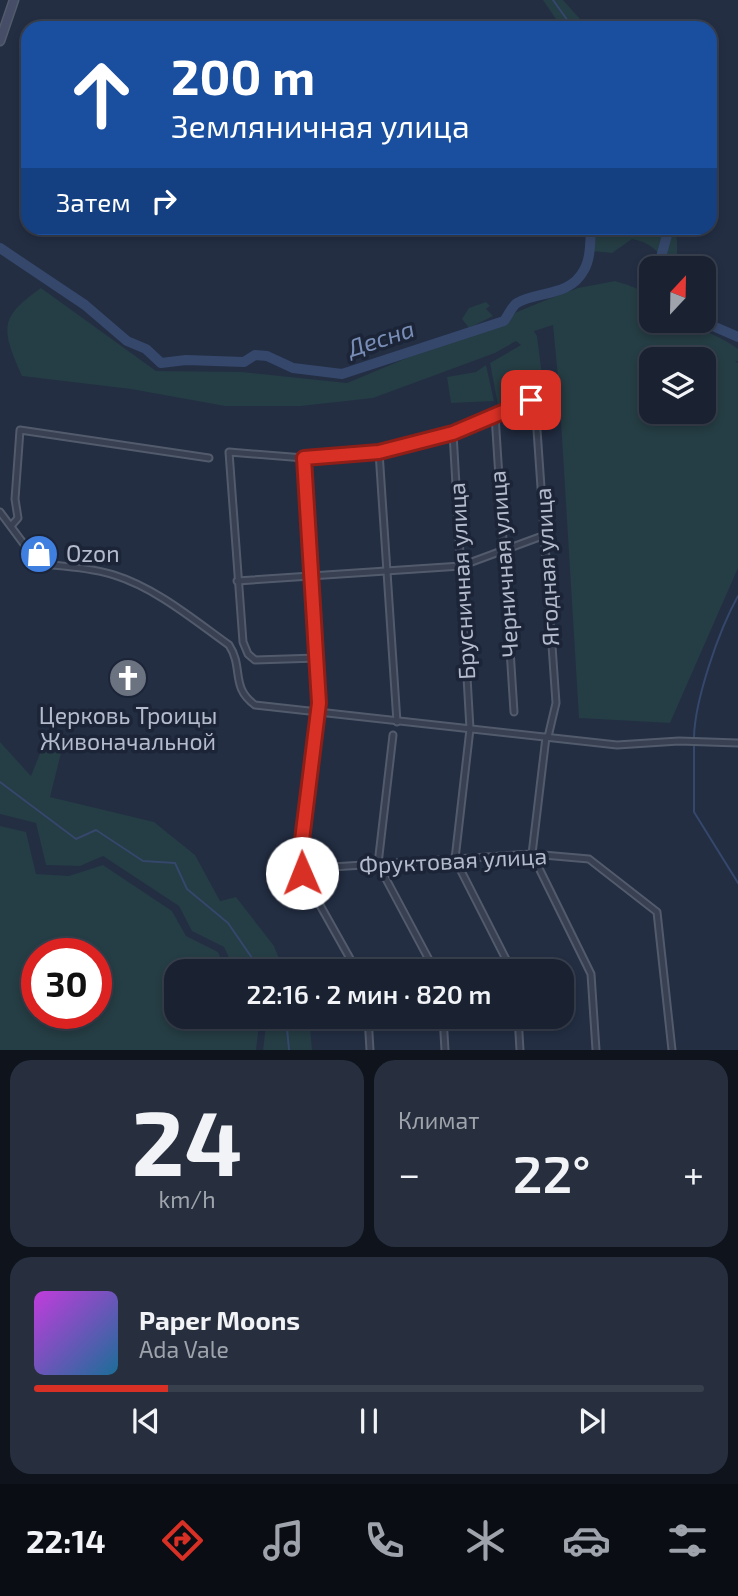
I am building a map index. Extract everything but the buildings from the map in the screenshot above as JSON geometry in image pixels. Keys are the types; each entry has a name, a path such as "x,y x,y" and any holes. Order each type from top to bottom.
{"street":[{"path":"0,41 14,0"},
{"name":"Ягодная улица","path":"495,415 531,400 538,406 555,703 547,737 532,854"},
{"path":"317,658 255,660 248,654 243,642 237,581 229,452 304,458 379,452 453,433 495,415"},
{"name":"Черничная улица","path":"495,415 514,712"},
{"path":"11,526 18,518 15,499 20,430 209,458"},
{"name":"Брусничная улица","path":"453,433 470,729 455,859"},
{"path":"379,452 397,722"},
{"path":"304,458 318,714 302,840 301,869 350,959"},
{"path":"0,512 38,563 127,579 173,606 229,645 235,655 239,690 243,697 254,705 617,745 678,741 738,743"},
{"path":"237,581 461,566 545,535"},
{"path":"393,734 378,864 429,959"},
{"path":"532,854 591,974 596,1050"},
{"name":"Фруктовая улица","path":"301,869 532,854 591,860 656,910 672,1050"},
{"path":"455,859 506,959"},
{"path":"369,1029 370,1050"},
{"path":"444,1029 445,1050"},
{"path":"519,1029 520,1050"}],"shaded area":[{"path":"543,0 563,0 582,21 557,21"},
{"path":"593,235 675,235 677,240 677,256 660,256 653,248 632,239 612,253 592,251"},
{"path":"615,281 639,290 639,333 709,333 738,349 738,361 735,361 738,363 738,568 670,723 579,718 553,325 534,331 537,336 544,391 499,411 490,363 521,345 516,341 495,353 373,398 301,406 225,406 131,389 22,376 8,334 11,316 41,288 156,371 242,372 347,383 578,288"},
{"path":"486,302 490,306 486,309 493,316 469,328 462,319 469,308"},
{"path":"486,365 494,401 451,403 447,377 476,372"},
{"path":"0,742 31,776 43,746 61,753 50,797 154,822 195,855 220,901 236,897 274,946 279,959 230,959 224,947 192,931 179,906 103,856 80,866 46,865 36,823 0,814"},
{"path":"0,826 26,832 36,874 69,876 103,865 172,911 186,936 218,952 221,959 164,959 164,1029 259,1029 256,1050 0,1050"},
{"path":"266,1029 310,1029 312,1050 263,1050"}],"waterway":[{"path":"553,0 568,21"},
{"name":"Десна","path":"0,248 85,305 127,341 146,349 161,363 186,360 244,362 255,355 267,356 293,368 342,374 504,321 517,303 570,285 584,270 591,235"},
{"name":"Десна","path":"661,256 667,235"},
{"name":"Десна","path":"716,327 738,337"},
{"path":"694,737 695,721 709,665 738,596"},
{"path":"694,746 694,812 738,883"},
{"path":"0,782 76,839 96,830 143,861 175,863 187,889 228,923 253,959"},
{"path":"287,1029 289,1050"}],"place":[{"name":"Ozon","path":"39,554"},
{"name":"Церковь Троицы Живоначальной","path":"128,678"}],"route":[{"path":"302,873 302,840 319,703 304,458 379,452 453,433 531,400"}]}
